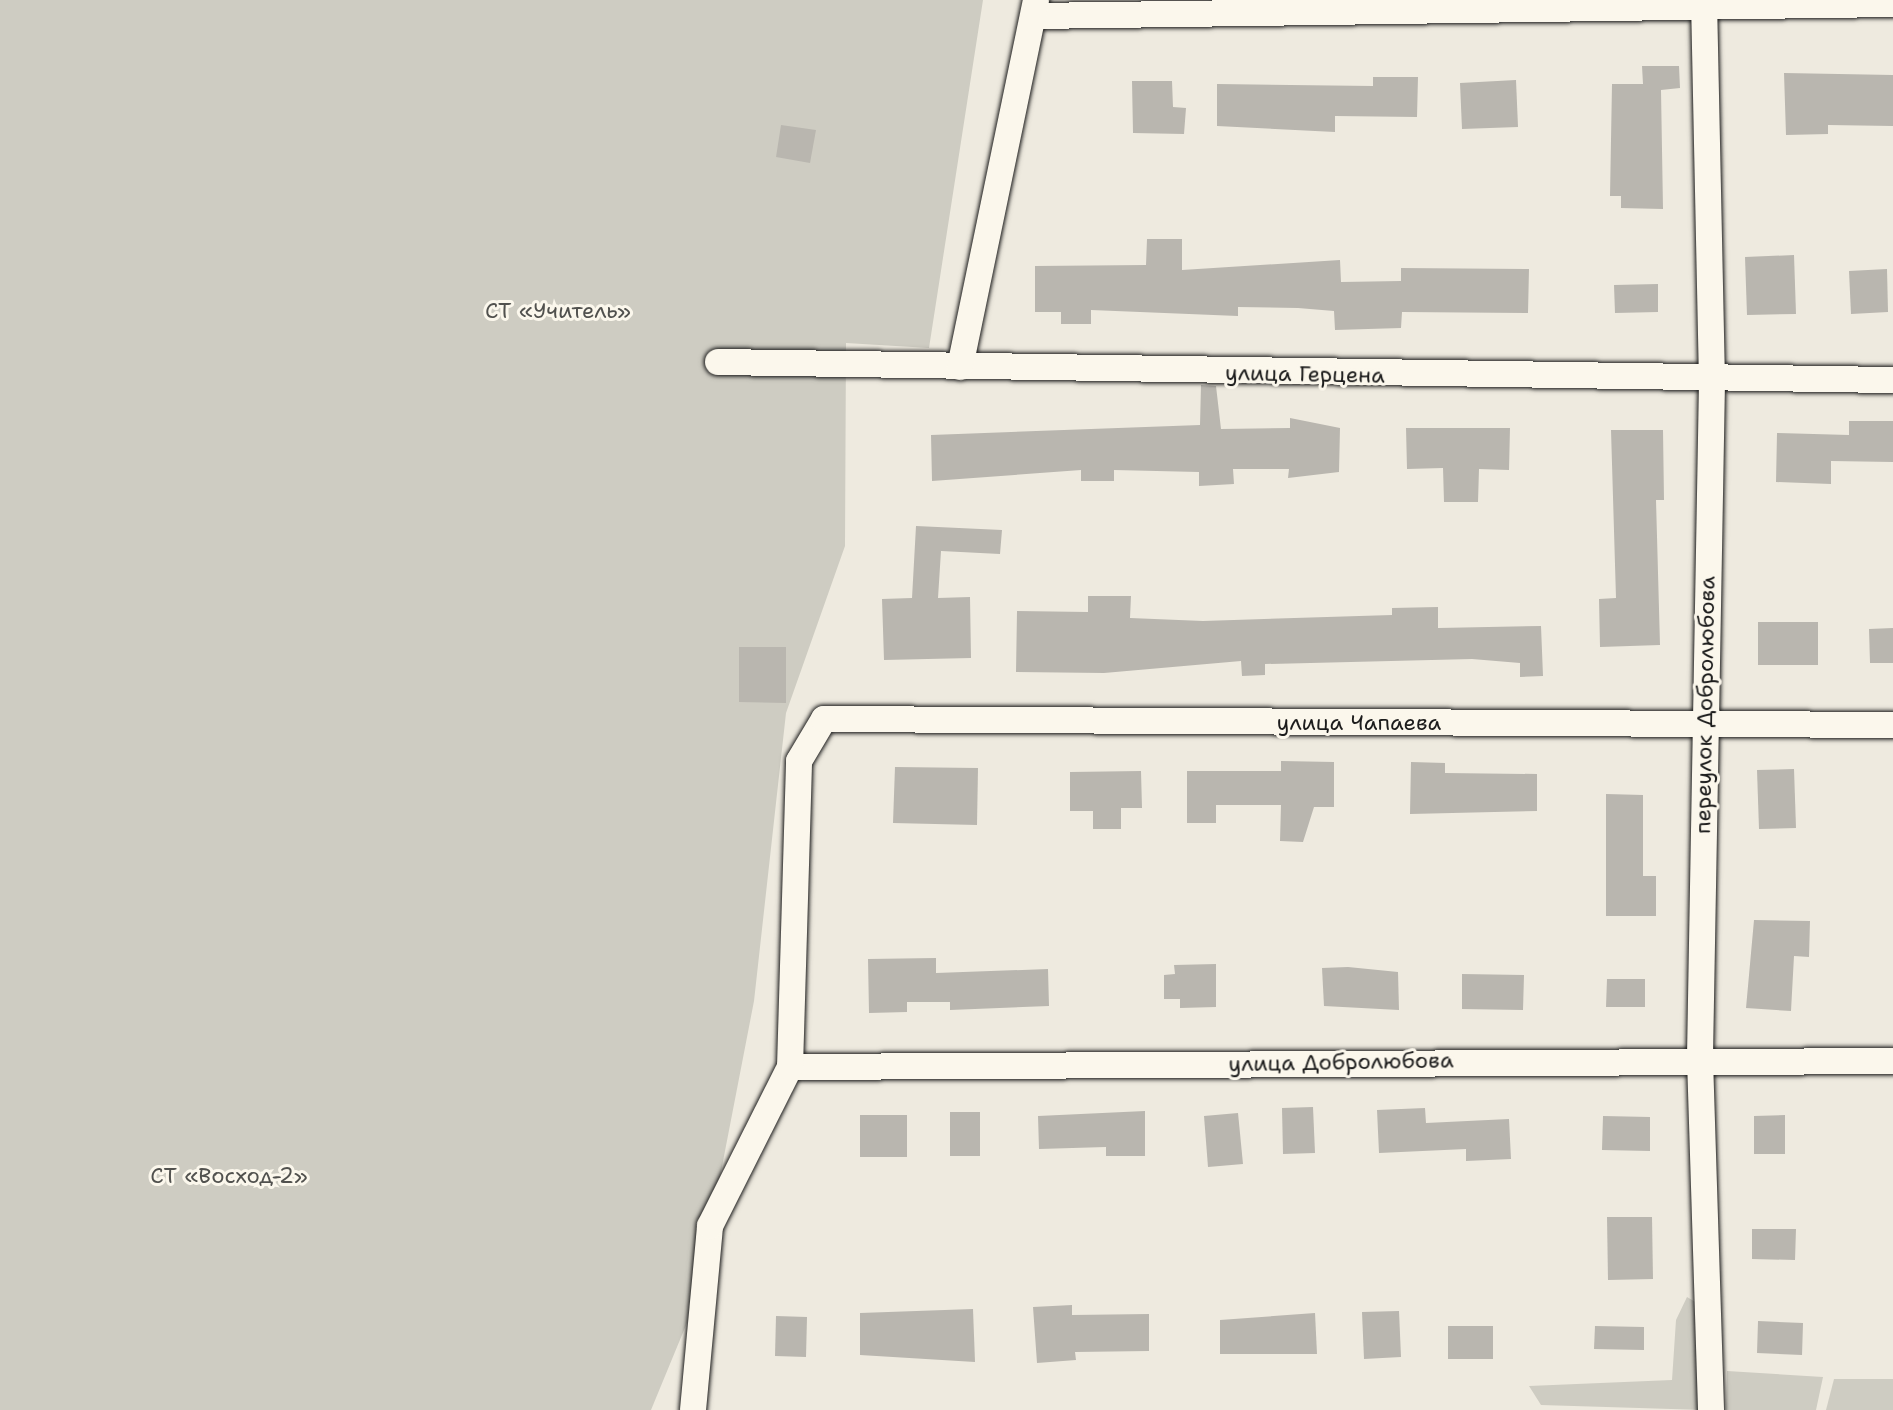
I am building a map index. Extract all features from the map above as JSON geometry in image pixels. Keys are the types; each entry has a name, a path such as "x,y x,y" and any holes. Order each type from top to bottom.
{"street":[{"path":"960,367 1035,8 1704,2 1893,4"},
{"name":"переулок Добролюбова","path":"1704,2 1712,382 1700,1059 1711,1410"},
{"name":"улица Герцена","path":"718,362 1712,382 1893,380"},
{"name":"улица Чапаева","path":"790,1067 799,761 824,719 1893,725"},
{"name":"улица Добролюбова","path":"790,1067 1700,1059 1893,1061"},
{"path":"693,1410 710,1226 790,1067"}],"green space":[{"path":"0,0 983,0 929,348 846,343 845,546 786,713 754,1001 696,1301 651,1410 0,1410"},
{"path":"1687,1297 1702,1306 1704,1410 1541,1405 1529,1386 1672,1380 1676,1320"},
{"path":"1727,1371 1823,1377 1816,1410 1726,1410"},
{"path":"1834,1379 1893,1379 1893,1410 1826,1410"}],"building":[{"path":"1642,66 1679,66 1680,88 1661,90 1663,209 1621,208 1621,196 1610,196 1612,84 1643,84"},
{"path":"1784,73 1893,75 1893,126 1828,125 1828,134 1786,135"},
{"path":"1373,77 1418,77 1417,117 1335,116 1335,132 1217,126 1217,84 1373,86"},
{"path":"1516,80 1518,127 1462,129 1460,83"},
{"path":"1132,81 1172,81 1173,107 1186,108 1184,134 1133,133"},
{"path":"781,125 816,130 810,163 776,157"},
{"path":"1147,239 1182,239 1182,270 1340,260 1341,282 1401,281 1401,268 1529,269 1528,313 1402,312 1401,328 1335,330 1334,311 1298,308 1238,307 1238,316 1091,310 1091,324 1061,324 1061,312 1035,312 1035,266 1146,265"},
{"path":"1794,255 1796,314 1747,315 1745,257"},
{"path":"1887,269 1888,312 1851,314 1849,271"},
{"path":"1658,284 1658,312 1615,313 1614,285"},
{"path":"1201,385 1216,386 1221,429 1290,428 1290,418 1340,428 1339,472 1288,478 1289,469 1233,469 1234,484 1199,486 1199,472 1114,470 1114,481 1081,481 1081,470 932,481 931,435 1200,425"},
{"path":"1849,421 1893,421 1893,462 1831,461 1831,484 1776,482 1777,433 1849,435"},
{"path":"1406,428 1510,428 1509,470 1479,469 1478,502 1444,502 1443,468 1407,469"},
{"path":"1611,430 1663,430 1664,500 1656,500 1660,645 1600,647 1599,599 1616,598"},
{"path":"916,526 1002,530 1000,554 941,551 938,598 970,597 971,658 884,660 882,599 912,598"},
{"path":"1088,596 1131,596 1130,618 1203,621 1392,615 1392,608 1438,607 1438,628 1541,626 1543,676 1520,677 1520,663 1472,659 1265,664 1265,675 1242,676 1241,661 1104,673 1016,672 1017,611 1088,612"},
{"path":"1758,622 1818,622 1818,665 1758,665"},
{"path":"1893,628 1893,663 1870,663 1869,629"},
{"path":"739,647 786,647 786,703 739,702"},
{"path":"1281,761 1334,762 1334,807 1314,807 1303,842 1280,841 1281,805 1216,805 1216,823 1187,823 1187,771 1281,771"},
{"path":"1411,762 1445,763 1445,773 1537,774 1537,811 1410,814"},
{"path":"895,767 978,768 977,825 893,823"},
{"path":"1794,769 1796,828 1759,829 1757,770"},
{"path":"1141,771 1142,808 1121,808 1121,829 1093,829 1093,811 1070,811 1070,772"},
{"path":"1606,794 1643,795 1643,876 1656,876 1656,916 1606,916"},
{"path":"1754,920 1810,921 1809,957 1794,956 1791,1011 1746,1008"},
{"path":"936,958 936,973 1048,969 1049,1006 950,1010 950,1002 907,1002 907,1012 869,1013 868,959"},
{"path":"1216,964 1216,1007 1180,1008 1180,999 1164,999 1164,975 1175,974 1174,965"},
{"path":"1322,968 1398,972 1399,1010 1324,1006"},
{"path":"1462,974 1524,975 1523,1010 1462,1009"},
{"path":"1607,979 1645,979 1645,1007 1606,1007"},
{"path":"1313,1107 1315,1153 1283,1154 1282,1108"},
{"path":"1425,1108 1426,1123 1509,1119 1511,1159 1466,1161 1466,1149 1379,1153 1377,1110"},
{"path":"1145,1111 1145,1156 1106,1156 1106,1147 1039,1149 1038,1116"},
{"path":"950,1112 980,1112 980,1156 950,1156"},
{"path":"1238,1113 1243,1164 1208,1167 1204,1116"},
{"path":"860,1115 907,1115 907,1157 860,1157"},
{"path":"1785,1115 1785,1154 1754,1154 1754,1116"},
{"path":"1603,1116 1650,1117 1650,1151 1602,1150"},
{"path":"1607,1217 1652,1217 1653,1279 1608,1280"},
{"path":"1752,1229 1796,1229 1795,1260 1752,1259"},
{"path":"1072,1305 1072,1315 1149,1314 1149,1351 1075,1352 1076,1360 1037,1363 1033,1307"},
{"path":"973,1309 975,1362 860,1355 860,1313"},
{"path":"1399,1311 1401,1357 1364,1359 1362,1312"},
{"path":"1315,1313 1317,1354 1220,1354 1220,1320"},
{"path":"776,1316 807,1317 806,1357 775,1356"},
{"path":"1758,1321 1803,1323 1802,1355 1757,1353"},
{"path":"1448,1326 1493,1326 1493,1359 1448,1359"},
{"path":"1595,1326 1644,1327 1644,1350 1594,1349"}],"park label":[{"name":"СТ «Учитель»","path":"558,311"},
{"name":"СТ «Восход-2»","path":"229,1176"}]}
